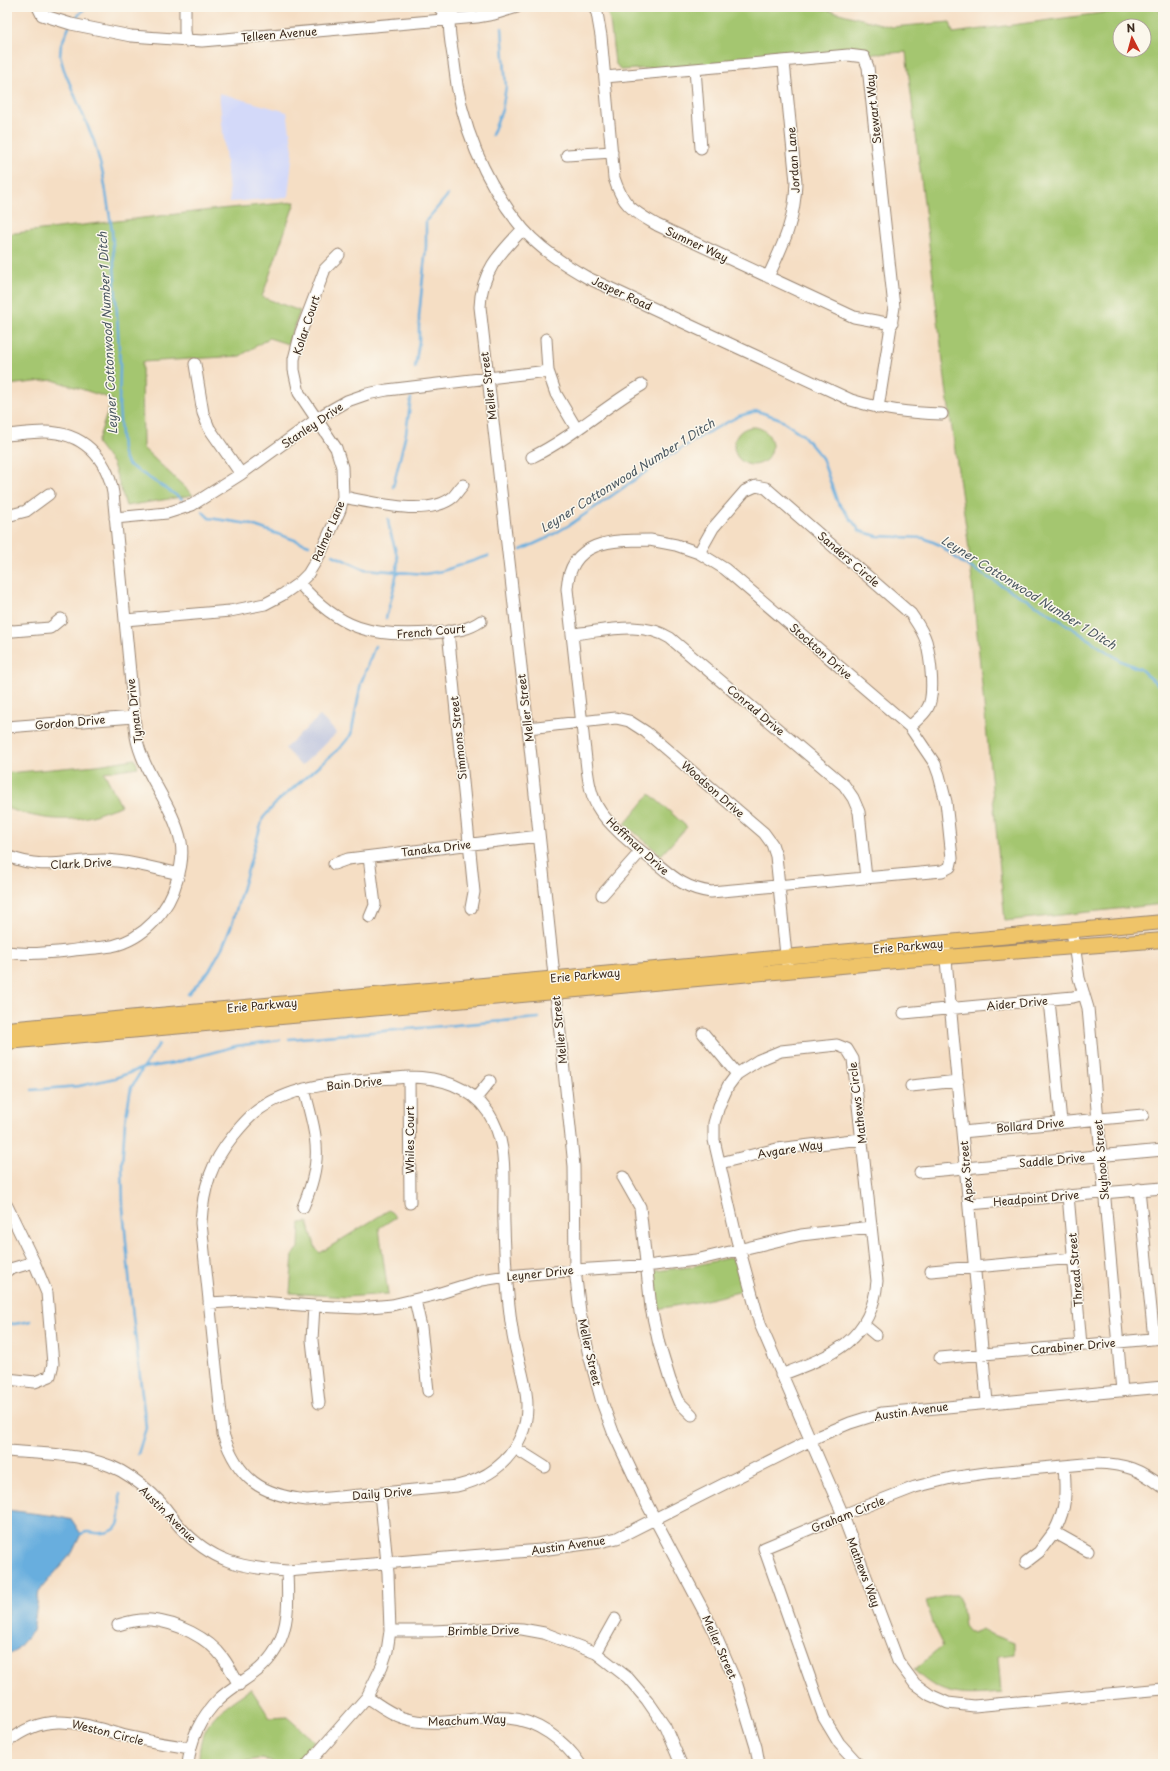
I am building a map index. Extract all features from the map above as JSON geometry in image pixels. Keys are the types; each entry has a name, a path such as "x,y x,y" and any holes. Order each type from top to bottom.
{"main road":[{"name":"Erie Parkway","path":"7,1029 1163,922"},
{"name":"Erie Parkway","path":"7,1042 946,957 1163,940"}],"street":[{"path":"185,7 185,31 187,41"},
{"path":"439,7 449,19 455,7"},
{"name":"Telleen Avenue","path":"40,11 71,24 131,36 187,41 209,41 449,19 494,14 517,7"},
{"name":"Sumner Way","path":"594,7 600,24 614,178 620,194 633,211 657,225 768,276 854,318 892,324"},
{"name":"Jasper Road","path":"449,19 460,105 472,144 486,174 523,229 551,255 569,268 588,278 851,400 878,408 911,413 942,414"},
{"name":"Stewart Way","path":"605,77 784,62 848,55 864,57 868,67 894,307 892,324"},
{"name":"Jordan Lane","path":"768,276 792,222 796,201 796,182 784,62"},
{"path":"695,69 702,148"},
{"path":"567,155 612,152"},
{"name":"Meller Street","path":"523,229 498,255 484,280 480,294 481,323 528,728 554,992 574,1166 575,1270 580,1312 588,1351 602,1402 613,1432 655,1519 711,1625 737,1685 756,1747 759,1764"},
{"name":"Kolar Court","path":"317,420 299,392 294,370 294,359 301,332 325,269 339,255"},
{"path":"878,408 892,324"},
{"path":"546,339 548,371 561,405 576,428"},
{"path":"195,364 203,413 209,428 240,474"},
{"name":"Stanley Drive","path":"115,518 168,513 182,509 203,499 317,420 347,401 367,394 387,390 548,371"},
{"path":"532,457 548,449 625,394 642,385"},
{"name":"Palmer Lane","path":"125,620 249,608 265,604 282,595 299,583 308,574 320,554 340,510 343,498 342,467 336,448 317,420"},
{"name":"Tynan Drive","path":"7,435 44,432 75,438 89,446 100,458 107,472 113,493 138,747 177,827 181,843 182,856 175,889 167,906 156,920 144,931 129,940 114,945 26,955 7,952"},
{"path":"343,498 409,507 424,507 438,504 452,497 462,485"},
{"name":"Sanders Circle","path":"699,553 713,528 745,491 756,486 766,488 911,614 920,627 928,653 932,696 928,709 910,727"},
{"path":"7,516 26,511 49,494"},
{"name":"Stockton Drive","path":"591,547 611,542 650,540 676,545 699,553 725,569 910,727 935,764 939,775 947,810 952,858 950,867"},
{"name":"Hoffman Drive","path":"591,547 580,554 573,564 569,574 567,589 591,793 598,808 608,820 641,851 679,882 694,890 711,892 942,871 950,867"},
{"name":"French Court","path":"299,583 314,600 330,613 350,624 366,630 392,635 448,631 470,628 481,621"},
{"path":"7,630 12,631 50,628 61,619"},
{"name":"Conrad Drive","path":"572,634 636,628 652,630 670,638 844,785 853,798 859,812 866,878"},
{"name":"Simmons Street","path":"448,631 474,892 471,908"},
{"name":"Gordon Drive","path":"7,727 134,717"},
{"name":"Woodson Drive","path":"528,728 616,718 629,722 646,732 764,833 772,844 776,856 788,971"},
{"name":"Tanaka Drive","path":"334,864 348,859 369,856 539,836"},
{"path":"602,895 641,851"},
{"name":"Clark Drive","path":"7,856 20,861 38,864 102,860 123,861 179,874"},
{"path":"369,856 376,905 370,917"},
{"name":"Skyhook Street","path":"1072,931 1078,978 1088,1008 1122,1391"},
{"name":"Apex Street","path":"944,942 988,1402"},
{"name":"Aider Drive","path":"904,1014 1049,1000 1084,994"},
{"path":"1049,1000 1062,1122"},
{"path":"703,1033 737,1074"},
{"name":"Mathews Circle","path":"781,1375 834,1352 857,1334 864,1325 876,1295 877,1281 853,1059 847,1050 837,1045 781,1051 759,1060 737,1074 728,1086 719,1106 714,1123 714,1140 740,1249 760,1324 781,1375 810,1440"},
{"name":"Bain Drive","path":"209,1303 201,1223 203,1200 209,1174 224,1147 252,1114 279,1098 304,1090 323,1086 409,1078 425,1077 439,1079 452,1084 476,1098 488,1114 497,1131 502,1149 507,1276"},
{"name":"Whiles Court","path":"409,1078 410,1203"},
{"path":"476,1098 490,1081"},
{"path":"911,1086 958,1081"},
{"path":"303,1207 315,1172 317,1146 315,1130 304,1090"},
{"name":"Bollard Drive","path":"962,1132 1143,1115"},
{"name":"Avgare Way","path":"720,1163 777,1149 862,1139"},
{"name":"Saddle Drive","path":"920,1172 1163,1150"},
{"path":"623,1177 640,1208 651,1308 659,1344 670,1380 679,1402 692,1414"},
{"path":"1139,1188 1158,1338"},
{"name":"Headpoint Drive","path":"969,1204 1139,1188 1163,1188"},
{"name":"Thread Street","path":"1068,1195 1082,1345"},
{"path":"7,1206 47,1293 53,1364 50,1376 35,1382 7,1379"},
{"name":"Leyner Drive","path":"209,1303 246,1301 359,1308 392,1305 416,1300 482,1280 507,1276 646,1266 696,1260 800,1235 871,1227"},
{"path":"931,1271 1074,1258"},
{"path":"7,1270 34,1262"},
{"name":"Daily Drive","path":"209,1303 223,1434 237,1465 246,1476 260,1487 273,1494 287,1498 307,1500 458,1486 474,1482 489,1474 504,1462 521,1435 526,1422 527,1404 525,1384 513,1336 507,1276"},
{"path":"416,1300 421,1327 428,1391"},
{"path":"314,1306 312,1340 319,1402"},
{"path":"864,1325 876,1335"},
{"name":"Carabiner Drive","path":"940,1358 1158,1338"},
{"name":"Austin Avenue","path":"7,1450 89,1460 120,1470 160,1502 180,1527 198,1544 222,1559 256,1569 287,1571 541,1550 600,1542 617,1538 810,1440 850,1423 882,1413 1163,1387"},
{"name":"Mathews Way","path":"810,1440 843,1515 898,1661 915,1684 930,1695 948,1703 974,1706 1163,1689"},
{"path":"514,1448 545,1467"},
{"name":"Graham Circle","path":"858,1764 839,1743 824,1718 764,1548 843,1515 914,1488 951,1478 986,1473 1096,1463 1128,1466 1148,1476 1163,1487"},
{"path":"1026,1562 1039,1552 1061,1520 1066,1493 1064,1466"},
{"path":"308,1764 368,1697 382,1666 390,1631 387,1562 380,1493"},
{"path":"1054,1532 1088,1551"},
{"path":"188,1764 190,1748 200,1722 219,1699 263,1668 277,1649 288,1615 287,1571"},
{"path":"596,1653 615,1619"},
{"path":"118,1625 132,1621 152,1620 192,1632 207,1642 223,1657 239,1685"},
{"name":"Brimble Drive","path":"390,1631 502,1628 522,1629 544,1633 596,1653 628,1678 647,1700 665,1726 681,1764"},
{"name":"Meachum Way","path":"368,1697 390,1712 404,1718 422,1722 438,1723 509,1718 527,1722 553,1735 570,1750 580,1764"},
{"name":"Weston Circle","path":"7,1742 20,1732 38,1724 66,1721 88,1725 150,1742 190,1748"}],"shaded area":[{"path":"219,93 287,112 293,150 288,197 230,202"},
{"path":"320,716 337,733 301,766 285,748"}],"green space":[{"path":"606,7 816,7 892,27 950,22 953,33 1146,7 1158,7 1163,18 1163,904 1005,921 968,541 946,387 906,52 621,70 615,63 610,21"},
{"path":"295,202 262,297 300,311 288,344 269,338 240,356 142,362 143,448 193,495 126,506 113,464 97,443 112,399 53,380 7,385 7,234 219,209"},
{"path":"749,427 757,427 767,432 771,439 771,453 767,460 757,465 749,465 739,460 737,457 734,450 734,442 739,432 742,430"},
{"path":"135,759 138,767 104,772 121,806 92,816 70,819 38,817 7,808 7,773 97,765"},
{"path":"650,794 687,827 661,855 625,824"},
{"path":"389,1210 396,1217 379,1228 388,1294 346,1297 290,1293 293,1254 299,1248 300,1223 308,1222 316,1249 320,1253"},
{"path":"728,1258 733,1259 736,1262 743,1291 702,1301 657,1309 653,1274 655,1271 689,1267"},
{"path":"957,1595 961,1603 964,1625 968,1630 973,1633 981,1630 1014,1643 1014,1654 998,1656 1001,1693 976,1695 954,1693 934,1686 914,1670 943,1646 936,1632 926,1601"},
{"path":"251,1689 270,1718 287,1717 314,1741 296,1764 274,1764 263,1758 243,1762 199,1758 200,1745 204,1734 215,1716 231,1702"}],"water":[{"path":"7,1510 56,1516 72,1520 81,1534 72,1553 39,1591 33,1631 16,1650 7,1656"}],"waterway":[{"name":"Leyner Cottonwood Number 1 Ditch","path":"73,21 86,7"},
{"name":"Leyner Cottonwood Number 1 Ditch","path":"69,27 61,45 60,56 64,70 94,141 103,174 112,230 120,365 119,406 122,450 124,458 129,465 182,499"},
{"path":"492,135 502,110 506,87 502,28"},
{"path":"415,368 419,341 419,316 426,247 426,221 448,195"},
{"path":"393,487 406,433 411,398"},
{"name":"Leyner Cottonwood Number 1 Ditch","path":"521,550 547,538 571,524 666,458 703,435 739,416 757,411 778,418 803,435 822,458 837,501 860,531 877,536 924,538 940,545 961,562 1048,612 1121,661 1140,669 1163,689"},
{"name":"Leyner Cottonwood Number 1 Ditch","path":"202,511 209,518 249,524 309,545"},
{"name":"Leyner Cottonwood Number 1 Ditch","path":"386,618 394,587 398,562 390,533 388,519"},
{"name":"Leyner Cottonwood Number 1 Ditch","path":"333,555 364,569 425,574 442,571 488,556"},
{"path":"188,994 209,971 223,946 232,924 263,818 277,802 341,747 351,735 361,683 375,646"},
{"path":"289,1039 539,1018"},
{"path":"138,1454 146,1428 132,1308 123,1208 122,1164 125,1122 131,1088 143,1068 174,1063 236,1046 280,1040"},
{"path":"32,1090 79,1086 115,1078 143,1068 159,1044"},
{"path":"7,1323 14,1324 31,1321"},
{"path":"81,1534 85,1532 105,1533 112,1531 116,1527 120,1517 120,1494"}]}
